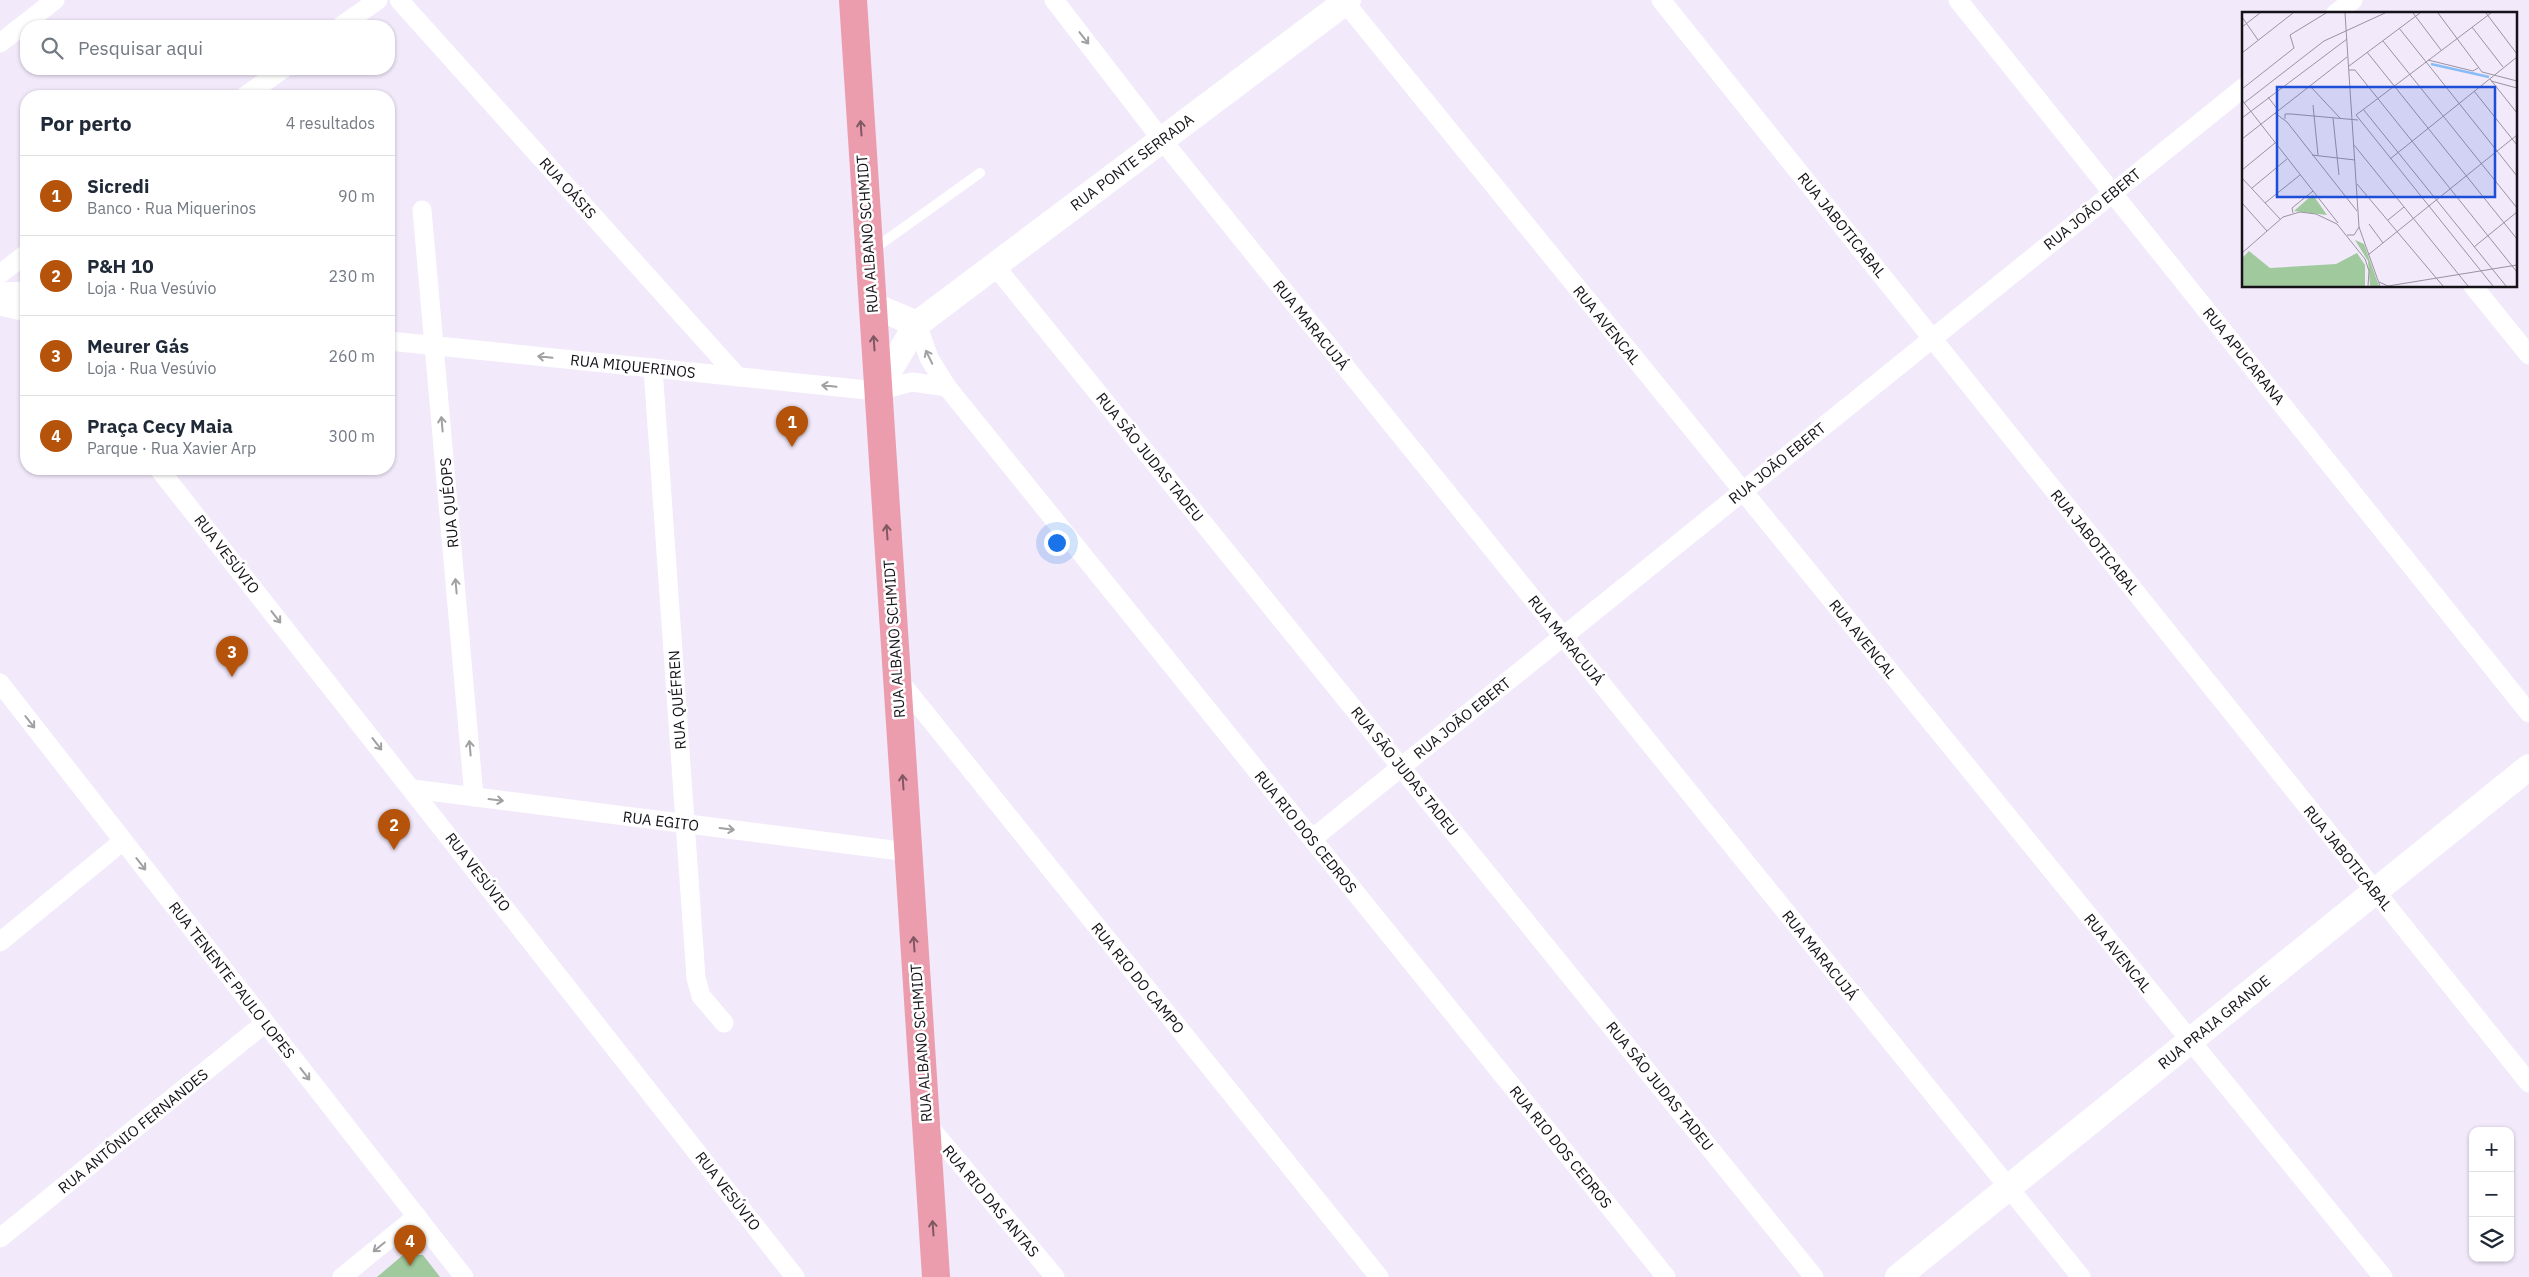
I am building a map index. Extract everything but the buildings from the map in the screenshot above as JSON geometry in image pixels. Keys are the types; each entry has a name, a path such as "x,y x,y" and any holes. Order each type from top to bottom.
{"main road":[{"name":"RUA ALBANO SCHMIDT","path":"853,0 936,1277"}],"street":[{"path":"29,20 55,0"},
{"path":"350,20 378,0"},
{"name":"RUA OÁSIS","path":"399,0 738,377"},
{"name":"RUA MARACUJÁ","path":"1054,0 1162,140 2081,1277"},
{"name":"RUA JABOTICABAL","path":"1661,0 2529,1083"},
{"name":"RUA APUCARANA","path":"1958,0 2529,713"},
{"path":"2338,12 2352,0"},
{"name":"RUA PONTE SERRADA","path":"877,391 917,324 1345,1"},
{"name":"RUA AVENCAL","path":"1345,1 2382,1277"},
{"path":"0,43 20,27"},
{"path":"253,90 275,75"},
{"name":"RUA JOÃO EBERT","path":"1312,839 2242,89"},
{"name":"RUA QUÉOPS","path":"422,210 474,797"},
{"path":"3,266 20,257"},
{"name":"RUA SÃO JUDAS TADEU","path":"995,266 1814,1277"},
{"path":"2475,288 2529,356"},
{"path":"0,292 20,290"},
{"path":"872,305 917,324"},
{"path":"0,306 20,311"},
{"name":"RUA RIO DOS CEDROS","path":"917,324 929,358 947,387 1666,1277"},
{"name":"RUA MIQUERINOS","path":"395,342 877,391"},
{"name":"RUA QUÉFREN","path":"653,368 696,978 701,996 724,1023"},
{"path":"877,391 912,382 947,387"},
{"name":"RUA VESÚVIO","path":"164,475 413,789 795,1277"},
{"name":"RUA RIO DO CAMPO","path":"896,678 1379,1277"},
{"name":"RUA TENENTE PAULO LOPES","path":"0,683 464,1277"},
{"name":"RUA PRAIA GRANDE","path":"1898,1277 2529,767"},
{"name":"RUA EGITO","path":"413,789 908,852"},
{"path":"0,942 123,841"},
{"name":"RUA ANTÔNIO FERNANDES","path":"0,1238 266,1023"},
{"name":"RUA RIO DAS ANTAS","path":"927,1124 1055,1277"},
{"path":"342,1277 416,1216"}],"lane":[{"path":"868,253 980,174"}],"green space":[{"path":"403,1255 423,1255 440,1277 377,1277"}],"place":[{"name":"Sicredi","path":"792,447"},
{"name":"Meurer Gás","path":"232,677"},
{"name":"P&H 10","path":"394,850"},
{"name":"Praça Cecy Maia","path":"410,1266"}]}
